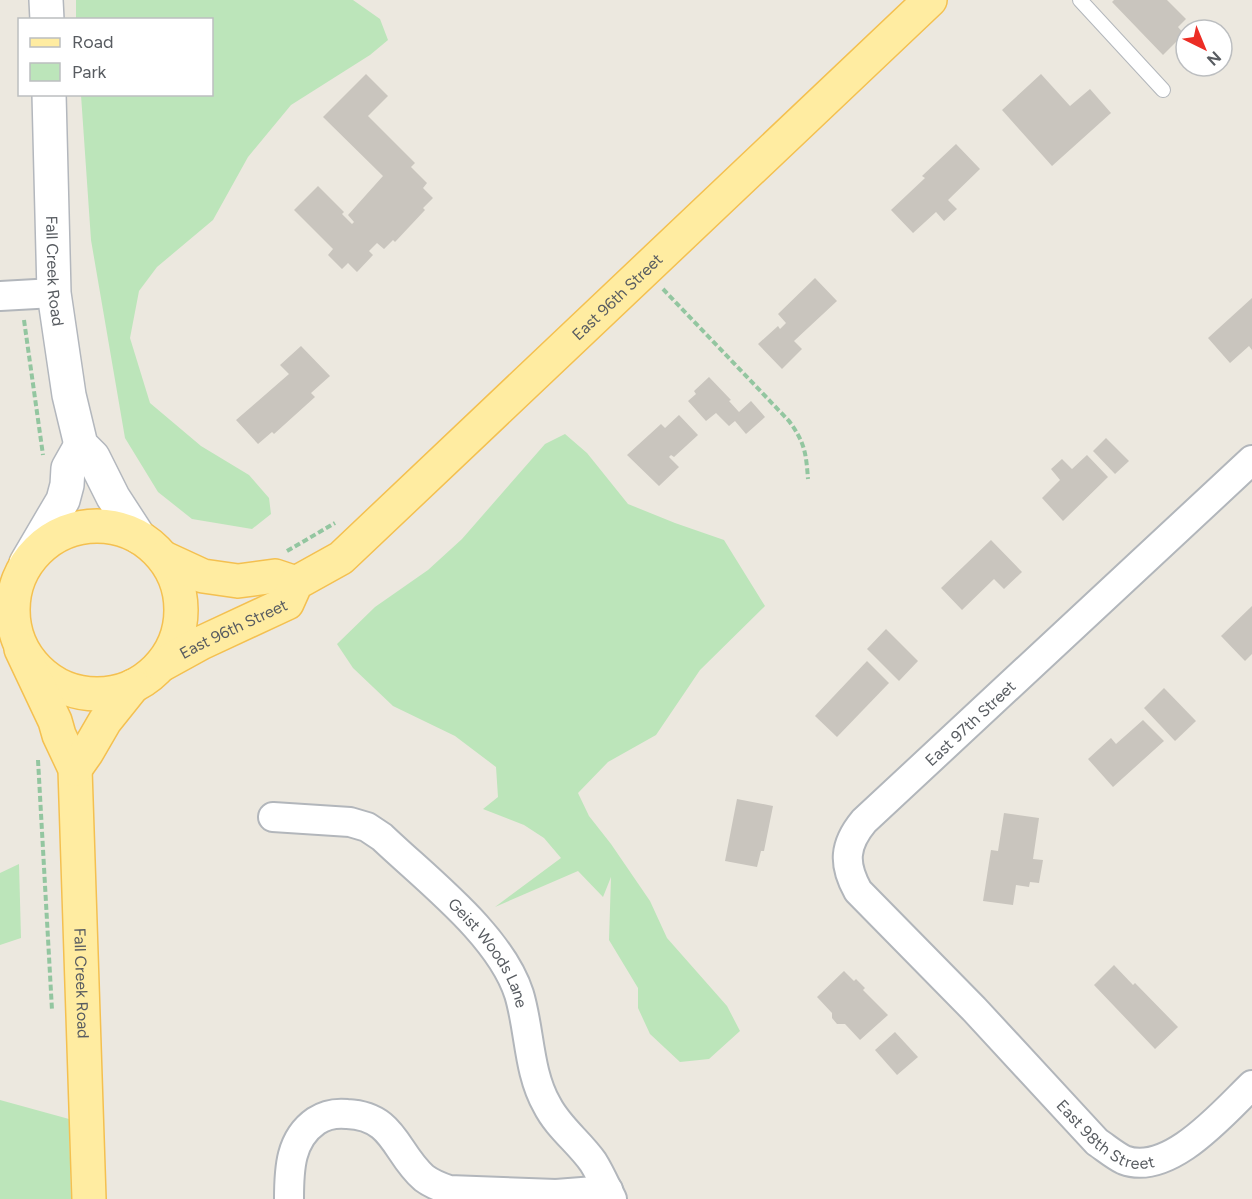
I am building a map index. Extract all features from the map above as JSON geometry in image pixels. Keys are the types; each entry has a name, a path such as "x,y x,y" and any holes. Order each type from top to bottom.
{"main road":[{"path":"46,0 47,18"},
{"name":"East 96th Street","path":"161,665 201,643 287,603 296,583 341,558 930,0"},
{"name":"Fall Creek Road","path":"49,96 54,293 69,395 81,445 93,457 112,497 140,537"},
{"path":"81,445 68,468 63,500 18,579 13,597 12,615 15,632 21,649 32,665 61,687 79,693 97,695 133,686"},
{"path":"26,563 52,538 69,530 86,526 114,527 140,537 164,558 173,572 178,588 181,620 170,651 161,665 133,686 105,722 75,769"},
{"name":"East 96th Street","path":"164,558 203,576 238,581 275,576 296,583"},
{"name":"Fall Creek Road","path":"21,649 75,769 89,1199"}],"street":[{"path":"0,296 54,293"},
{"name":"East 97th Street","path":"974,1010 858,891 848,869 850,843 855,833 864,821 1252,460"},
{"name":"Geist Woods Lane","path":"273,817 350,822 368,827 382,837 478,927 505,965 519,994 537,1084 547,1106 593,1162 610,1195"},
{"name":"East 98th Street","path":"974,1010 1097,1142 1126,1160 1140,1163 1158,1161 1180,1149 1207,1129 1252,1085"},
{"path":"289,1199 290,1164 294,1148 303,1132 318,1119 338,1113 357,1114 371,1118 393,1137 423,1177 434,1185 449,1190 610,1195"}],"lane":[{"path":"1080,0 1163,90"}],"path":[{"path":"645,270 789,421 799,435 806,453 807,479"},
{"path":"23,316 44,462"},
{"path":"278,555 293,549 344,516"},
{"path":"37,751 52,1014"}],"green space":[{"path":"76,0 353,0 380,19 388,40 370,55 291,105 248,157 213,220 157,267 139,291 130,338 150,403 201,446 249,475 269,498 271,514 252,529 192,519 158,492 125,438 91,240 81,96 213,96 213,18 76,18"},
{"path":"565,434 587,453 628,504 724,540 765,606 700,670 656,735 608,762 578,793 589,816 650,901 667,938 727,1006 740,1031 709,1059 680,1062 650,1034 638,1008 638,988 609,940 611,877 603,897 578,871 495,907 561,858 544,838 524,825 483,809 498,797 496,767 455,736 393,706 353,668 337,644 375,607 428,570 462,539 545,444"},
{"path":"19,864 21,938 0,945 0,873"},
{"path":"0,1100 69,1119 71,1199 0,1199"}],"building":[{"path":"1114,0 1167,0 1185,18 1174,18 1174,44 1163,55 1112,2"},
{"path":"366,74 388,96 368,116 415,163 411,167 427,183 423,188 433,198 395,242 393,240 384,249 377,243 369,251 373,255 357,272 348,263 342,269 328,255 333,249 294,210 318,186 344,212 342,214 352,224 354,222 348,215 383,176 323,117"},
{"path":"1041,74 1070,106 1090,89 1111,113 1052,166 1002,110"},
{"path":"956,144 980,169 948,200 957,209 944,221 936,212 913,233 891,210"},
{"path":"815,278 837,301 794,341 802,349 782,369 758,344 778,326 780,329 786,323 778,314"},
{"path":"1252,298 1252,350 1249,346 1230,363 1208,338"},
{"path":"301,346 330,376 311,393 315,397 274,434 272,432 258,444 236,420 289,374 280,365"},
{"path":"709,377 739,412 751,401 765,417 746,434 735,421 729,426 716,413 706,421 688,401 696,394 694,391"},
{"path":"679,415 698,435 674,457 671,455 669,457 679,467 659,486 627,455 661,424 665,428"},
{"path":"1106,438 1129,461 1115,474 1093,451"},
{"path":"1087,455 1108,477 1063,521 1042,498 1060,480 1051,469 1062,459 1072,469"},
{"path":"991,540 1022,572 1004,589 994,579 962,610 941,588"},
{"path":"1252,606 1252,654 1245,661 1221,636"},
{"path":"886,629 918,661 899,681 867,649"},
{"path":"867,661 889,683 837,737 815,716"},
{"path":"1164,688 1196,721 1175,741 1144,708"},
{"path":"1143,720 1164,741 1113,787 1088,759 1111,738 1116,744"},
{"path":"737,799 773,806 764,851 761,851 757,867 725,861"},
{"path":"1004,813 1039,818 1033,859 1043,860 1039,883 1030,882 1029,887 1016,885 1013,905 983,901 991,850 998,851"},
{"path":"1114,965 1178,1027 1155,1049 1094,985"},
{"path":"844,971 865,988 863,990 888,1015 860,1040 845,1024 837,1024 832,1018 832,1013 817,997"},
{"path":"895,1032 918,1057 897,1075 875,1050"}]}
